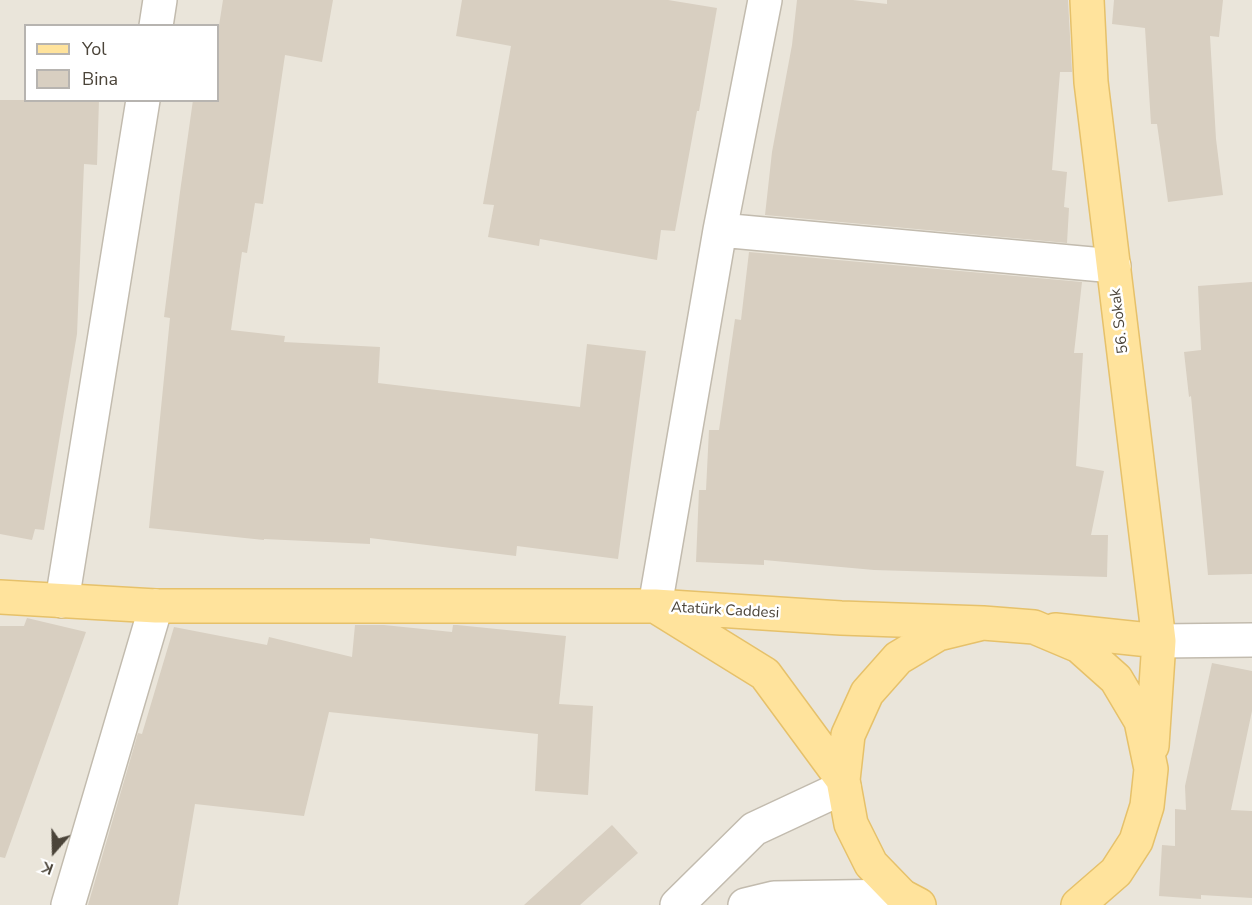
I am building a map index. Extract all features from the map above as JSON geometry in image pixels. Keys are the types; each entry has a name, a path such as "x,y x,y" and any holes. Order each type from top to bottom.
{"main road":[{"name":"56. Sokak","path":"1087,0 1091,82 1159,641"},
{"path":"0,597 156,606 656,606"},
{"name":"Atatürk Caddesi","path":"656,606 841,618 982,623 1159,641 1147,806 1136,841 1116,872 1078,905"},
{"name":"Atatürk Caddesi","path":"656,606 765,674 844,784"},
{"name":"Atatürk Caddesi","path":"911,900 871,864 851,824 844,784 848,735 867,693 898,658 938,634 982,623"},
{"name":"Atatürk Caddesi","path":"1034,627 1079,646 1116,679 1141,721 1151,769"},
{"name":"Atatürk Caddesi","path":"1109,905 1116,872"}],"street":[{"path":"156,24 160,0"},
{"path":"656,606 758,1"},
{"path":"62,601 143,102"},
{"path":"720,230 1114,266"},
{"path":"68,905 156,606"},
{"path":"1159,641 1252,640"},
{"path":"677,905 754,829 844,784"},
{"name":"Atatürk Caddesi","path":"745,905 774,898 911,900"}],"shaded area":[{"path":"0,0 1252,0 1252,905 0,905"}],"building":[{"path":"223,0 333,0 322,62 285,55 263,204 255,203 247,253 242,252 231,330 285,336 284,342 380,347 378,383 580,407 587,344 646,351 618,559 517,546 516,556 370,538 370,544 264,540 149,528 170,318 164,317 180,192 193,102 219,102 219,26"},
{"path":"462,0 668,0 717,8 675,231 661,230 657,260 540,239 539,246 488,237 494,205 483,204 511,46 456,36"},
{"path":"797,0 853,0 887,4 887,0 1068,0 1072,72 1060,72 1052,170 1067,172 1064,207 1069,208 1067,243 765,215 772,152 792,45"},
{"path":"1114,0 1223,0 1219,37 1210,36 1216,139 1223,195 1168,202 1157,124 1151,124 1145,28 1112,24"},
{"path":"0,100 99,102 97,165 84,164 77,334 44,530 35,529 32,540 0,534"},
{"path":"749,252 1082,282 1074,353 1083,353 1076,466 1104,471 1091,535 1108,535 1107,577 874,570 764,560 764,565 696,562 699,490 706,490 709,430 719,430 735,319 741,320"},
{"path":"1252,282 1252,574 1208,575 1191,396 1189,397 1184,352 1201,350 1198,286"},
{"path":"27,618 86,632 5,858 0,857 0,626 24,626"},
{"path":"355,625 384,625 452,632 453,625 457,625 566,636 559,704 593,706 588,795 535,791 538,734 329,712 304,816 195,804 178,905 88,905 138,733 142,734 174,627 267,645 269,637 352,657"},
{"path":"1212,663 1252,671 1252,711 1231,810 1252,811 1252,898 1201,895 1201,899 1159,896 1162,845 1175,846 1175,809 1186,810 1185,786"},
{"path":"612,825 638,853 580,905 524,905"}]}
